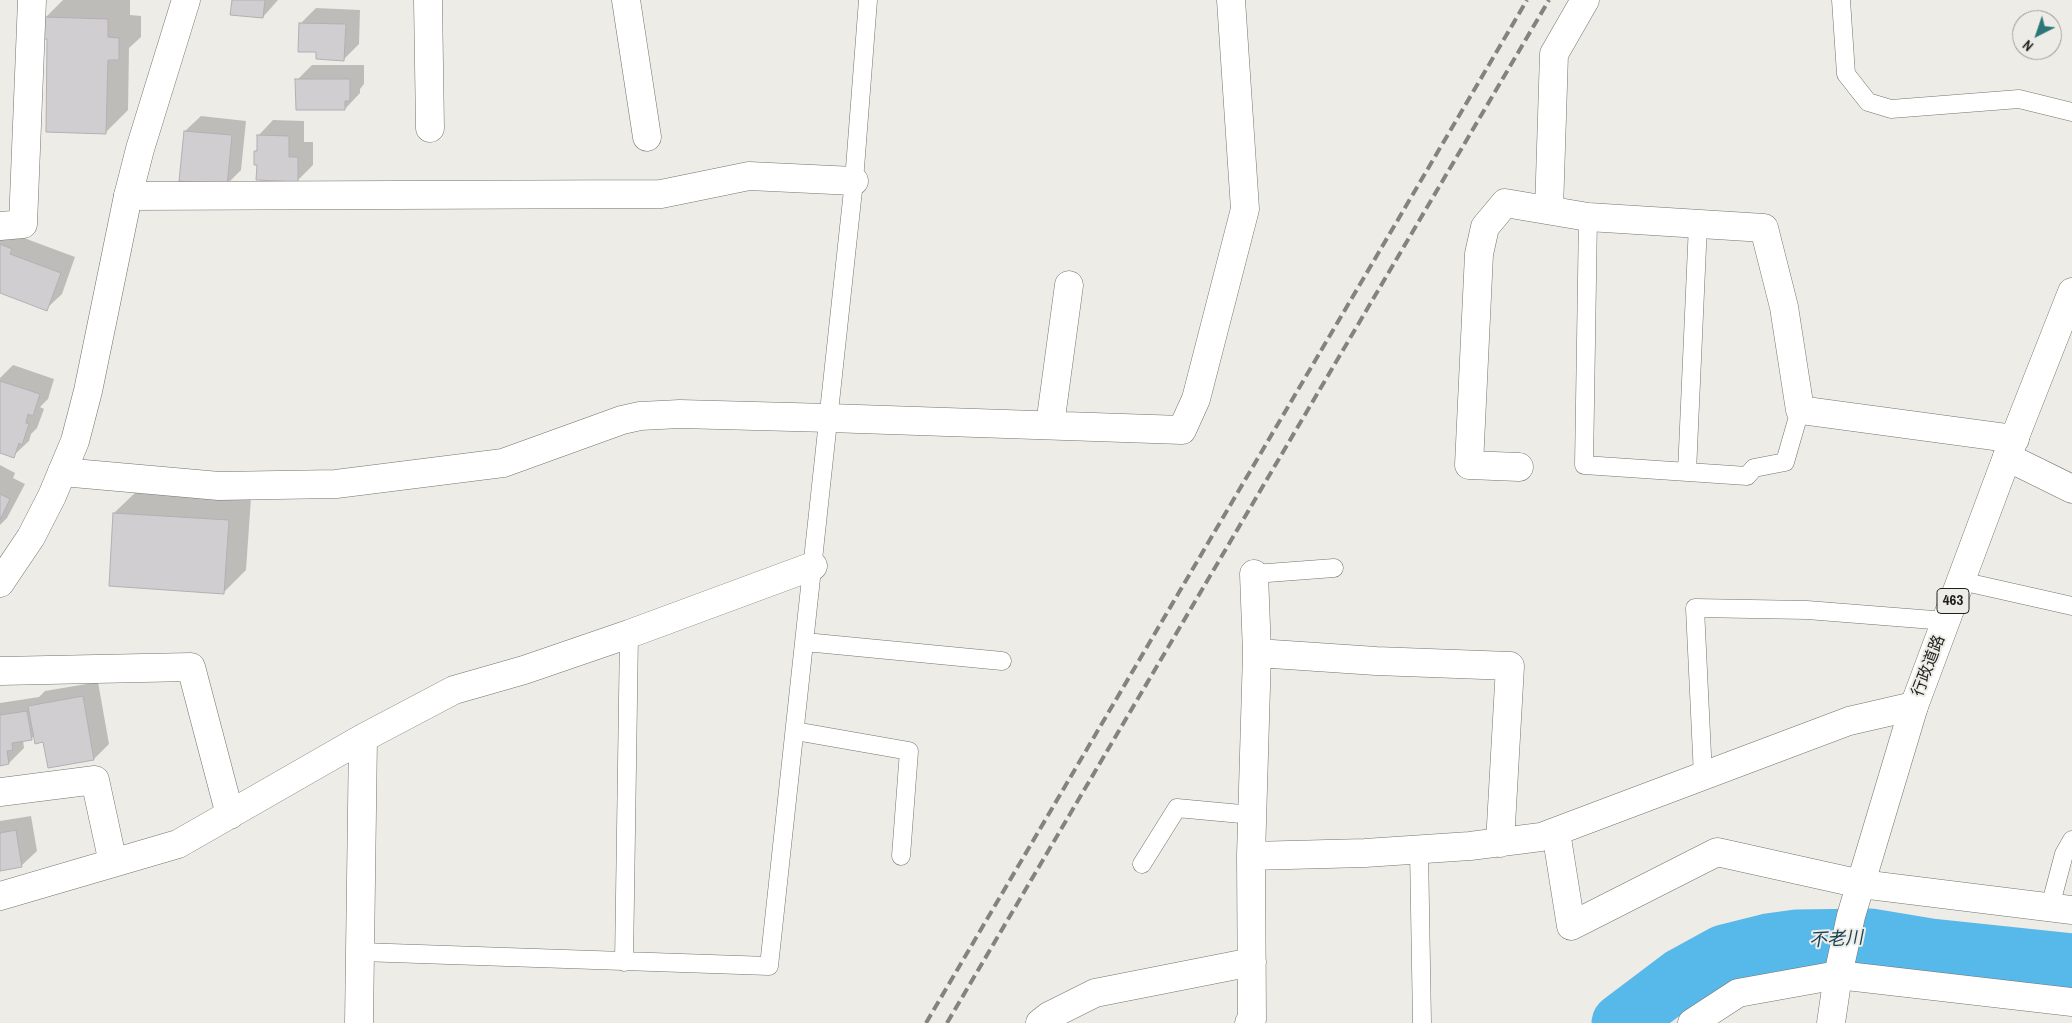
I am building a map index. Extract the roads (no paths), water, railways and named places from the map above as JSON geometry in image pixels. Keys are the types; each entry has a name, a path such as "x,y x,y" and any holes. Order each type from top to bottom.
{"main road":[{"path":"0,226 23,224 32,0"},
{"path":"0,583 31,537 52,496 75,441 88,391 128,196 140,149 186,0"},
{"path":"428,0 430,128"},
{"path":"626,0 647,138"},
{"path":"62,472 219,486 336,484 503,463 622,420 640,416 680,414 1182,430 1196,399 1244,209 1231,0"},
{"path":"1549,210 1554,54 1585,0"},
{"path":"128,196 661,194 749,176 854,181"},
{"path":"1519,468 1469,465 1479,254 1485,227 1505,203 1588,217 1764,228 1784,307 1800,410 2011,448 2072,489"},
{"path":"1050,425 1069,285"},
{"name":"行政道路","path":"1831,1023 1840,965 1851,916 1914,706 2072,292"},
{"path":"0,896 178,844 363,738 454,690 524,670 629,634 813,566"},
{"path":"1249,1023 1252,1018 1251,856 1256,653 1254,574"},
{"path":"1256,653 1376,661 1510,666 1500,843"},
{"path":"0,672 191,667 230,815"},
{"path":"1251,856 1419,850 1500,843 1541,837 1849,721 1914,706"},
{"path":"359,1023 363,738"},
{"path":"0,792 95,780 113,863"},
{"path":"1556,832 1571,926 1717,852 1861,884 2061,908"},
{"path":"1040,1023 1048,1016 1095,993 1252,962"},
{"path":"1692,1023 1738,993 1840,965 2072,1002"}],"lane":[{"path":"361,952 769,966 854,181 868,0"},
{"path":"1841,0 1846,74 1868,102 1891,109 2019,99 2072,112"},
{"path":"1588,217 1584,466 1747,476 1754,468 1785,462 1800,410"},
{"path":"1687,472 1698,224"},
{"path":"1254,574 1334,568"},
{"path":"1961,581 2072,606"},
{"path":"1704,776 1694,608 1807,610 1946,621"},
{"path":"624,962 629,634"},
{"path":"805,642 1002,660"},
{"path":"795,731 909,751 901,856"},
{"path":"1142,864 1176,808 1252,816"},
{"path":"2061,908 2064,854 2072,840"},
{"path":"1419,850 1422,1023"}],"waterway":[{"name":"不老川","path":"1621,1023 1682,977 1724,954 1768,943 1797,939 1871,938 1931,948 2072,963"}],"railway":[{"path":"926,1023 1527,0"},
{"path":"947,1023 1549,0"}]}
